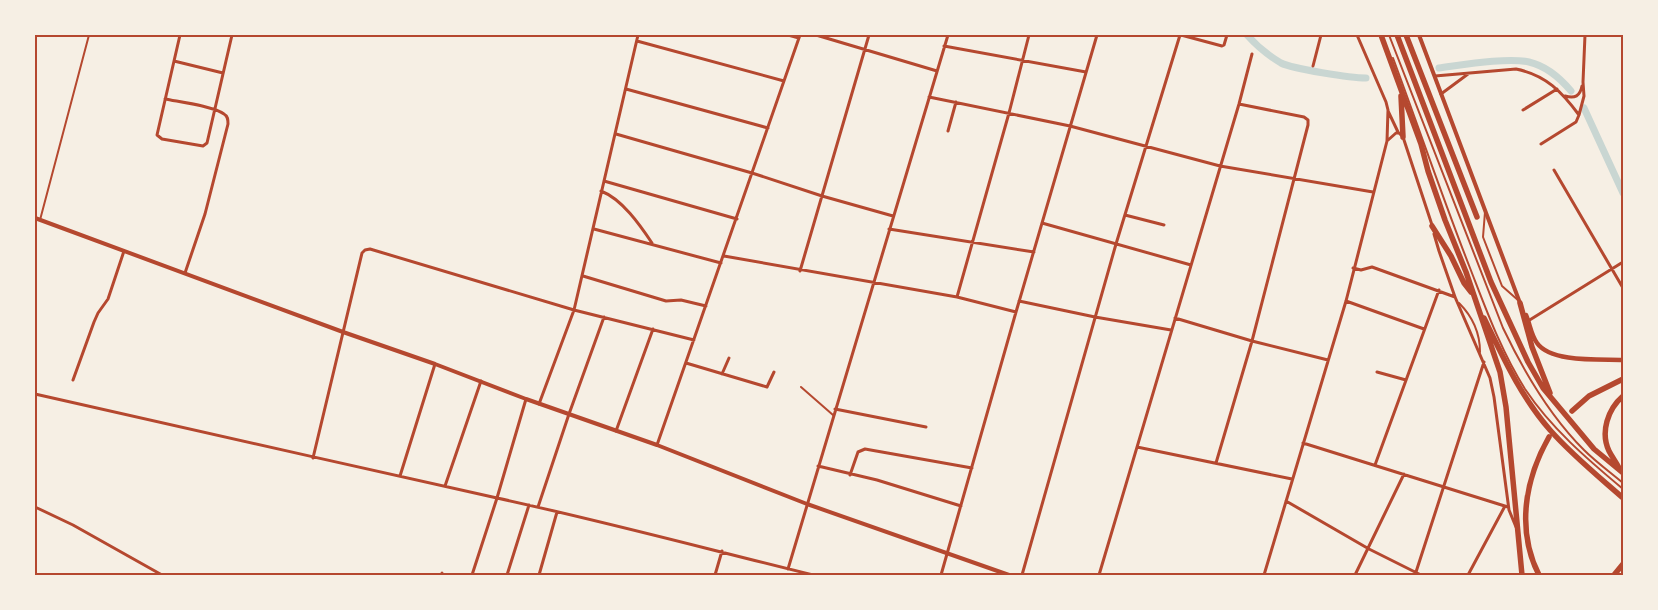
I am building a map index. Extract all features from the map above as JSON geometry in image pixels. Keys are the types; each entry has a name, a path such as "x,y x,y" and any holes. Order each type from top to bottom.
{"highway":[{"path":"1382,35 1421,144 1445,220 1466,272 1500,372 1506,407 1522,575"},
{"path":"1397,35 1491,282 1528,362 1543,388 1594,449 1622,473"},
{"path":"1406,35 1477,217"},
{"path":"1401,91 1401,135"},
{"path":"1432,226 1451,256 1464,283 1473,293 1499,349 1521,390 1549,429 1577,458 1623,498"},
{"path":"1520,303 1532,347 1553,400"},
{"path":"1572,411 1580,402 1597,391 1623,379"},
{"path":"1622,473 1609,450 1606,429 1607,418 1612,408 1623,396"},
{"path":"1539,575 1528,539 1526,497 1536,460 1549,437"},
{"path":"1614,575 1623,564"}],"main road":[{"path":"1520,303 1533,336 1538,345 1545,350 1570,358 1623,360"}],"street":[{"path":"180,35 157,133 158,137 162,139 206,146 232,35"},
{"path":"539,404 574,310 638,35"},
{"path":"657,446 800,37 788,35"},
{"path":"816,35 937,71"},
{"path":"800,271 869,35"},
{"path":"788,569 872,283 948,35"},
{"path":"957,298 1029,35"},
{"path":"941,575 1097,35"},
{"path":"1022,575 1116,244 1180,35 1222,46 1227,35"},
{"path":"1313,66 1321,35"},
{"path":"1419,35 1520,303"},
{"path":"1541,144 1576,122 1584,96 1585,35"},
{"path":"1358,37 1388,110 1401,135 1455,297 1490,378 1507,506 1517,529"},
{"path":"636,41 784,82"},
{"path":"944,46 1022,62 1086,72"},
{"path":"1099,575 1239,104 1252,54"},
{"path":"174,61 223,73"},
{"path":"1435,76 1516,69 1534,74 1557,89 1578,116"},
{"path":"1441,94 1469,74"},
{"path":"1564,96 1577,96 1583,82"},
{"path":"626,89 768,128"},
{"path":"1523,110 1557,89"},
{"path":"929,97 1070,126 1220,166 1373,192"},
{"path":"165,99 215,110 226,114 228,118 206,214 185,274"},
{"path":"948,131 956,102"},
{"path":"1216,463 1252,341 1308,120 1304,117 1239,104"},
{"path":"1264,575 1346,301 1387,141 1388,110"},
{"path":"616,134 893,216"},
{"path":"1387,141 1392,135 1401,135"},
{"path":"1554,170 1623,288"},
{"path":"604,181 737,219"},
{"path":"601,192 610,195 639,224 652,243"},
{"path":"1125,215 1164,225"},
{"path":"35,218 657,446 807,504 1009,575"},
{"path":"1042,224 1191,265"},
{"path":"594,229 721,263"},
{"path":"889,229 1034,252"},
{"path":"313,458 362,253 368,249 574,310 694,340"},
{"path":"73,380 94,322 108,299 124,251"},
{"path":"724,256 957,298 1016,312"},
{"path":"1528,321 1623,262"},
{"path":"1353,268 1361,270 1372,267 1455,297"},
{"path":"583,276 666,301 681,300 706,306"},
{"path":"1375,464 1439,290"},
{"path":"1346,301 1424,329"},
{"path":"1019,302 1172,330"},
{"path":"538,507 604,317"},
{"path":"1175,318 1252,341 1328,360"},
{"path":"616,431 653,329"},
{"path":"722,374 729,358"},
{"path":"1416,572 1484,362"},
{"path":"686,363 767,387 774,372"},
{"path":"400,476 435,364"},
{"path":"1377,372 1406,380"},
{"path":"445,486 480,381"},
{"path":"35,394 313,458 538,507 722,551 812,575"},
{"path":"472,575 526,399"},
{"path":"835,409 926,427"},
{"path":"1303,443 1507,506"},
{"path":"1137,447 1292,479"},
{"path":"850,475 858,452 865,449 972,468"},
{"path":"818,466 878,480 961,506"},
{"path":"1355,575 1404,474"},
{"path":"1286,501 1369,549 1421,575"},
{"path":"508,575 529,505"},
{"path":"1468,575 1507,506"},
{"path":"35,507 73,525 162,575"},
{"path":"539,575 557,512"},
{"path":"715,575 722,551"}],"lane":[{"path":"40,220 89,35"},
{"path":"1382,35 1426,146 1444,201 1494,330 1526,389 1554,425 1580,454 1623,489"},
{"path":"1389,35 1502,328 1516,356 1534,387 1557,420 1585,451 1623,483"},
{"path":"1485,209 1483,237 1502,286 1520,303"},
{"path":"801,387 833,415"}],"waterway":[{"path":"1247,35 1267,54 1281,63 1322,73 1366,78"},
{"path":"1439,68 1509,60 1529,62 1541,66 1552,73 1571,91"},
{"path":"1584,108 1623,193"}]}
